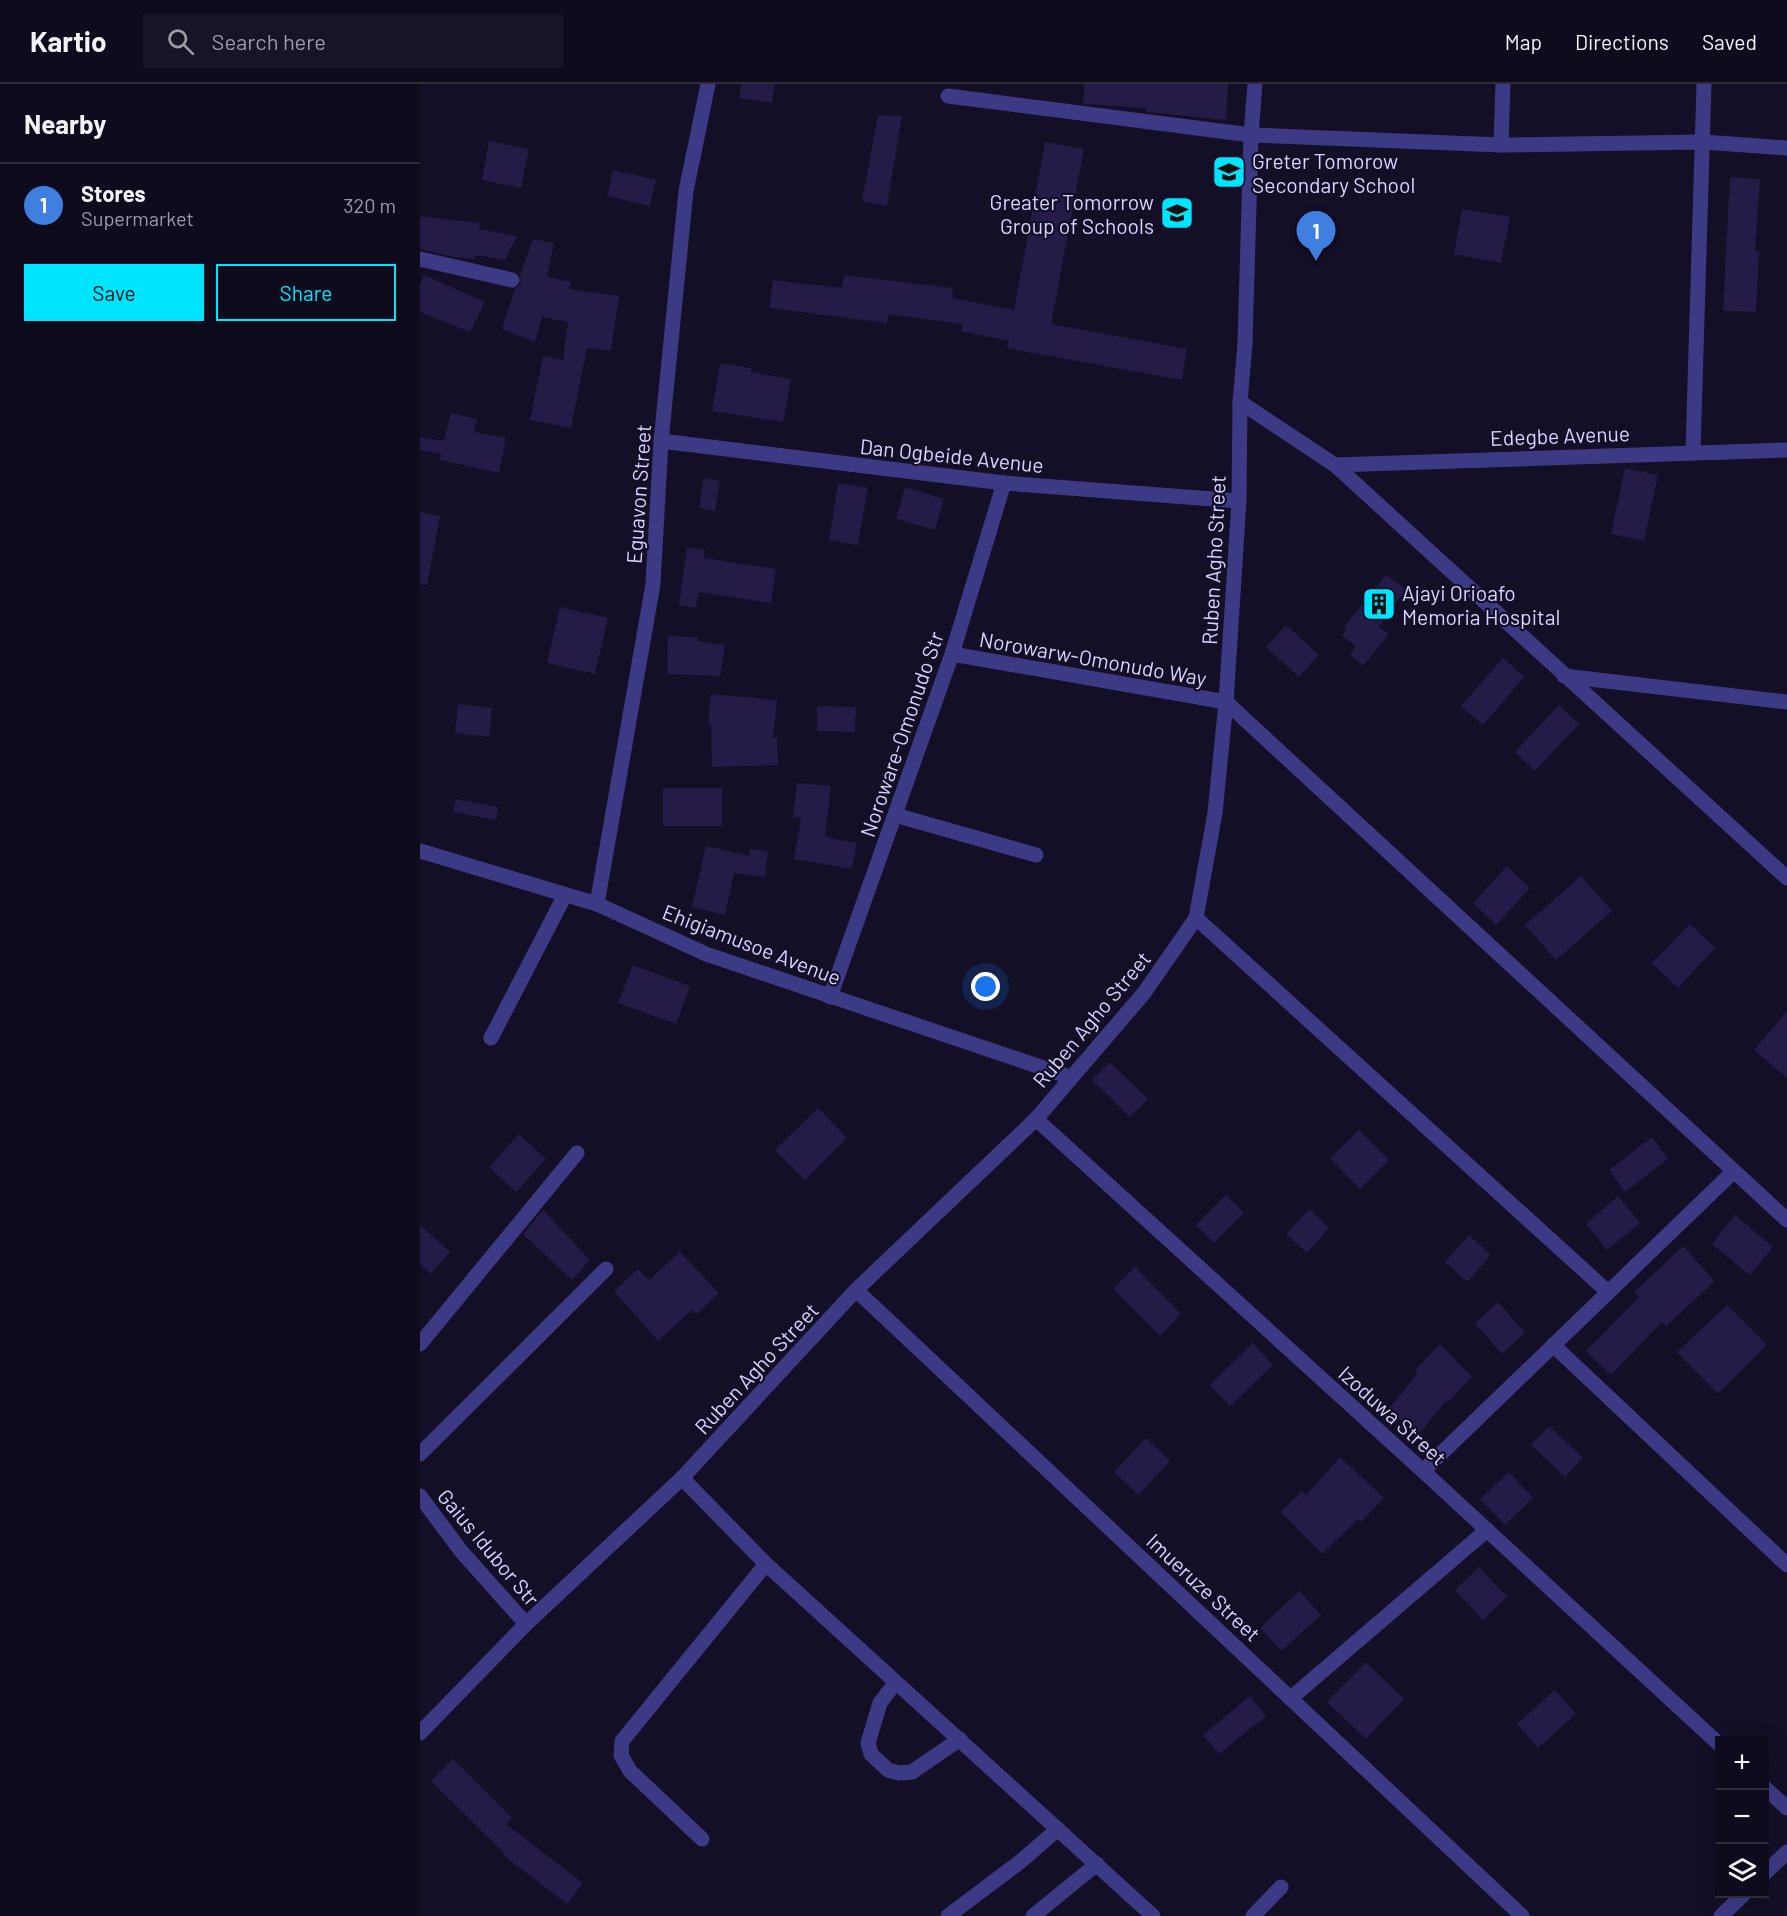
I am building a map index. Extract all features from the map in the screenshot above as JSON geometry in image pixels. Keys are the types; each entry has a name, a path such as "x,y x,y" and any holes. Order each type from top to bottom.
{"street":[{"name":"Eguavon Street","path":"597,904 653,584 661,441 686,191 708,84"},
{"name":"Ruben Agho Street","path":"420,1733 526,1624 682,1478 856,1290 1036,1119 1144,993 1196,918 1215,813 1227,702 1239,501 1240,402 1245,344 1251,135 1255,84"},
{"path":"1501,145 1503,84"},
{"path":"1693,452 1704,84"},
{"path":"948,96 1251,135 1501,145 1703,142 1787,148"},
{"path":"420,259 512,280"},
{"path":"1240,402 1335,465 1787,878"},
{"name":"Dan Ogbeide Avenue","path":"661,441 1004,483 1239,501"},
{"name":"Edegbe Avenue","path":"1335,465 1787,450"},
{"name":"Noroware-Omonudo Str","path":"830,997 952,654 1004,483"},
{"name":"Norowarw-Omonudo Way","path":"952,654 1227,702"},
{"path":"1564,676 1787,702"},
{"path":"1227,702 1787,1220"},
{"path":"895,815 1036,855"},
{"name":"Ehigiamusoe Avenue","path":"420,851 597,904 706,954 1070,1077"},
{"path":"491,1038 565,895"},
{"path":"1196,918 1608,1292"},
{"name":"Izoduwa Street","path":"1036,1119 1423,1471 1715,1741"},
{"path":"420,1344 577,1153"},
{"path":"1423,1471 1734,1171"},
{"path":"420,1454 606,1269"},
{"name":"Imueruze Street","path":"856,1290 1522,1916"},
{"path":"1553,1345 1787,1565"},
{"path":"682,1478 766,1564 1153,1916"},
{"name":"Gaius Idubor Str","path":"420,1496 460,1551 526,1624"},
{"path":"1291,1698 1487,1530"},
{"path":"702,1839 630,1771 621,1755 622,1741 766,1564"},
{"path":"895,1683 880,1703 868,1743 871,1754 888,1770 900,1773 912,1772 960,1739"},
{"path":"1767,1790 1787,1808"},
{"path":"948,1916 1021,1861 1058,1829"},
{"path":"1769,1869 1787,1852"},
{"path":"1033,1916 1097,1864"},
{"path":"1253,1916 1281,1887"},
{"path":"1721,1916 1739,1898"}],"building":[{"path":"741,84 775,84 772,103 739,98"},
{"path":"1084,84 1228,84 1226,120 1146,112 1146,108 1083,104"},
{"path":"878,115 902,116 887,206 862,201"},
{"path":"489,141 529,149 521,188 482,180"},
{"path":"1045,142 1084,149 1051,324 1187,349 1182,380 1007,348 1009,341 961,331 962,324 888,314 887,323 769,308 773,280 842,288 844,275 953,288 952,298 1014,310"},
{"path":"613,170 656,180 650,206 607,196"},
{"path":"1730,177 1760,179 1755,251 1759,251 1756,312 1723,311"},
{"path":"1462,209 1510,217 1501,263 1454,254"},
{"path":"420,216 480,223 479,229 517,236 505,260 476,255 475,259 453,257 420,249"},
{"path":"533,239 554,243 547,277 571,282 569,289 619,296 611,351 587,348 571,428 530,420 543,356 563,360 568,322 542,317 535,342 502,329 515,289 521,283 520,275"},
{"path":"424,275 485,302 470,332 420,312 420,285"},
{"path":"720,363 751,368 751,372 791,379 783,422 712,411"},
{"path":"451,413 477,419 474,432 506,438 499,473 440,460 441,454 420,450 420,437 444,441"},
{"path":"1625,468 1658,475 1644,541 1611,534"},
{"path":"704,478 720,481 715,511 699,508"},
{"path":"838,483 868,488 858,545 829,540"},
{"path":"905,487 944,499 935,530 896,519"},
{"path":"420,512 440,516 427,585 420,584"},
{"path":"687,547 705,550 703,558 776,569 771,603 699,592 696,608 679,605"},
{"name":"Ajayi Orioafo Memoria Hospital","path":"1386,575 1406,589 1379,627 1389,634 1363,666 1350,655 1356,646 1342,636 1346,629 1343,628"},
{"path":"560,607 608,618 595,674 547,663"},
{"path":"1286,625 1319,655 1299,677 1266,647"},
{"path":"668,636 698,637 698,641 725,645 720,676 667,674"},
{"path":"1503,658 1524,677 1483,725 1461,706"},
{"path":"711,694 777,700 773,738 777,738 778,765 712,767 711,723 708,723"},
{"path":"458,704 492,708 489,737 455,733"},
{"path":"1559,705 1579,724 1535,771 1515,752"},
{"path":"817,706 856,707 855,732 817,731"},
{"path":"797,783 831,786 825,837 857,843 852,869 794,859 801,818 793,817"},
{"path":"663,788 722,788 722,826 663,826"},
{"path":"456,799 498,807 496,820 453,812"},
{"path":"706,846 750,856 750,849 768,851 765,877 734,873 725,915 692,907"},
{"path":"1507,866 1530,888 1496,925 1473,903"},
{"path":"1581,876 1612,911 1556,960 1525,925"},
{"path":"1690,924 1715,948 1678,988 1652,963"},
{"path":"633,965 690,986 676,1024 618,1003"},
{"path":"1787,1011 1787,1078 1754,1050"},
{"path":"1110,1062 1148,1099 1130,1117 1092,1080"},
{"path":"818,1108 847,1138 805,1180 775,1150"},
{"path":"1359,1130 1389,1160 1360,1189 1330,1158"},
{"path":"519,1134 546,1159 516,1192 489,1167"},
{"path":"1652,1137 1668,1159 1625,1192 1609,1170"},
{"path":"1226,1195 1244,1213 1214,1243 1196,1225"},
{"path":"1618,1196 1640,1223 1607,1250 1586,1224"},
{"path":"1309,1209 1329,1228 1307,1253 1286,1234"},
{"path":"543,1210 590,1260 572,1280 523,1234"},
{"path":"1735,1215 1773,1247 1750,1275 1712,1244"},
{"path":"420,1225 450,1252 431,1274 420,1264"},
{"path":"1469,1235 1491,1255 1467,1282 1445,1262"},
{"path":"1683,1246 1715,1281 1666,1326 1662,1322 1611,1375 1586,1351 1639,1297 1634,1292"},
{"path":"680,1252 719,1293 697,1314 692,1310 658,1341 614,1291 638,1269 649,1280"},
{"path":"1135,1267 1181,1314 1160,1336 1113,1289"},
{"path":"1498,1302 1525,1333 1502,1354 1475,1323"},
{"path":"1727,1305 1767,1345 1718,1394 1677,1352"},
{"path":"1253,1343 1273,1365 1230,1406 1210,1385"},
{"path":"1440,1344 1472,1377 1448,1402 1446,1401 1418,1435 1388,1410 1418,1373 1415,1370"},
{"path":"1549,1426 1583,1458 1565,1477 1531,1445"},
{"path":"1146,1438 1170,1461 1139,1495 1114,1472"},
{"path":"1340,1457 1384,1498 1361,1522 1358,1519 1322,1554 1281,1512 1302,1491 1306,1495"},
{"path":"1509,1472 1533,1498 1505,1525 1480,1499"},
{"path":"1479,1567 1507,1597 1483,1620 1455,1590"},
{"path":"1299,1591 1321,1615 1281,1651 1260,1628"},
{"path":"1366,1662 1404,1699 1366,1739 1327,1702"},
{"path":"1555,1690 1576,1714 1538,1748 1517,1724"},
{"path":"1250,1696 1266,1716 1219,1754 1203,1735"},
{"path":"453,1759 512,1818 506,1824 583,1883 567,1904 503,1855 504,1853 431,1781"}],"place":[{"name":"Greter Tomorow Secondary School","path":"1229,172"},
{"name":"Greater Tomorrow Group of Schools","path":"1177,213"},
{"name":"Stores","path":"1316,261"},
{"name":"Ajayi Orioafo Memoria Hospital","path":"1379,604"}]}
